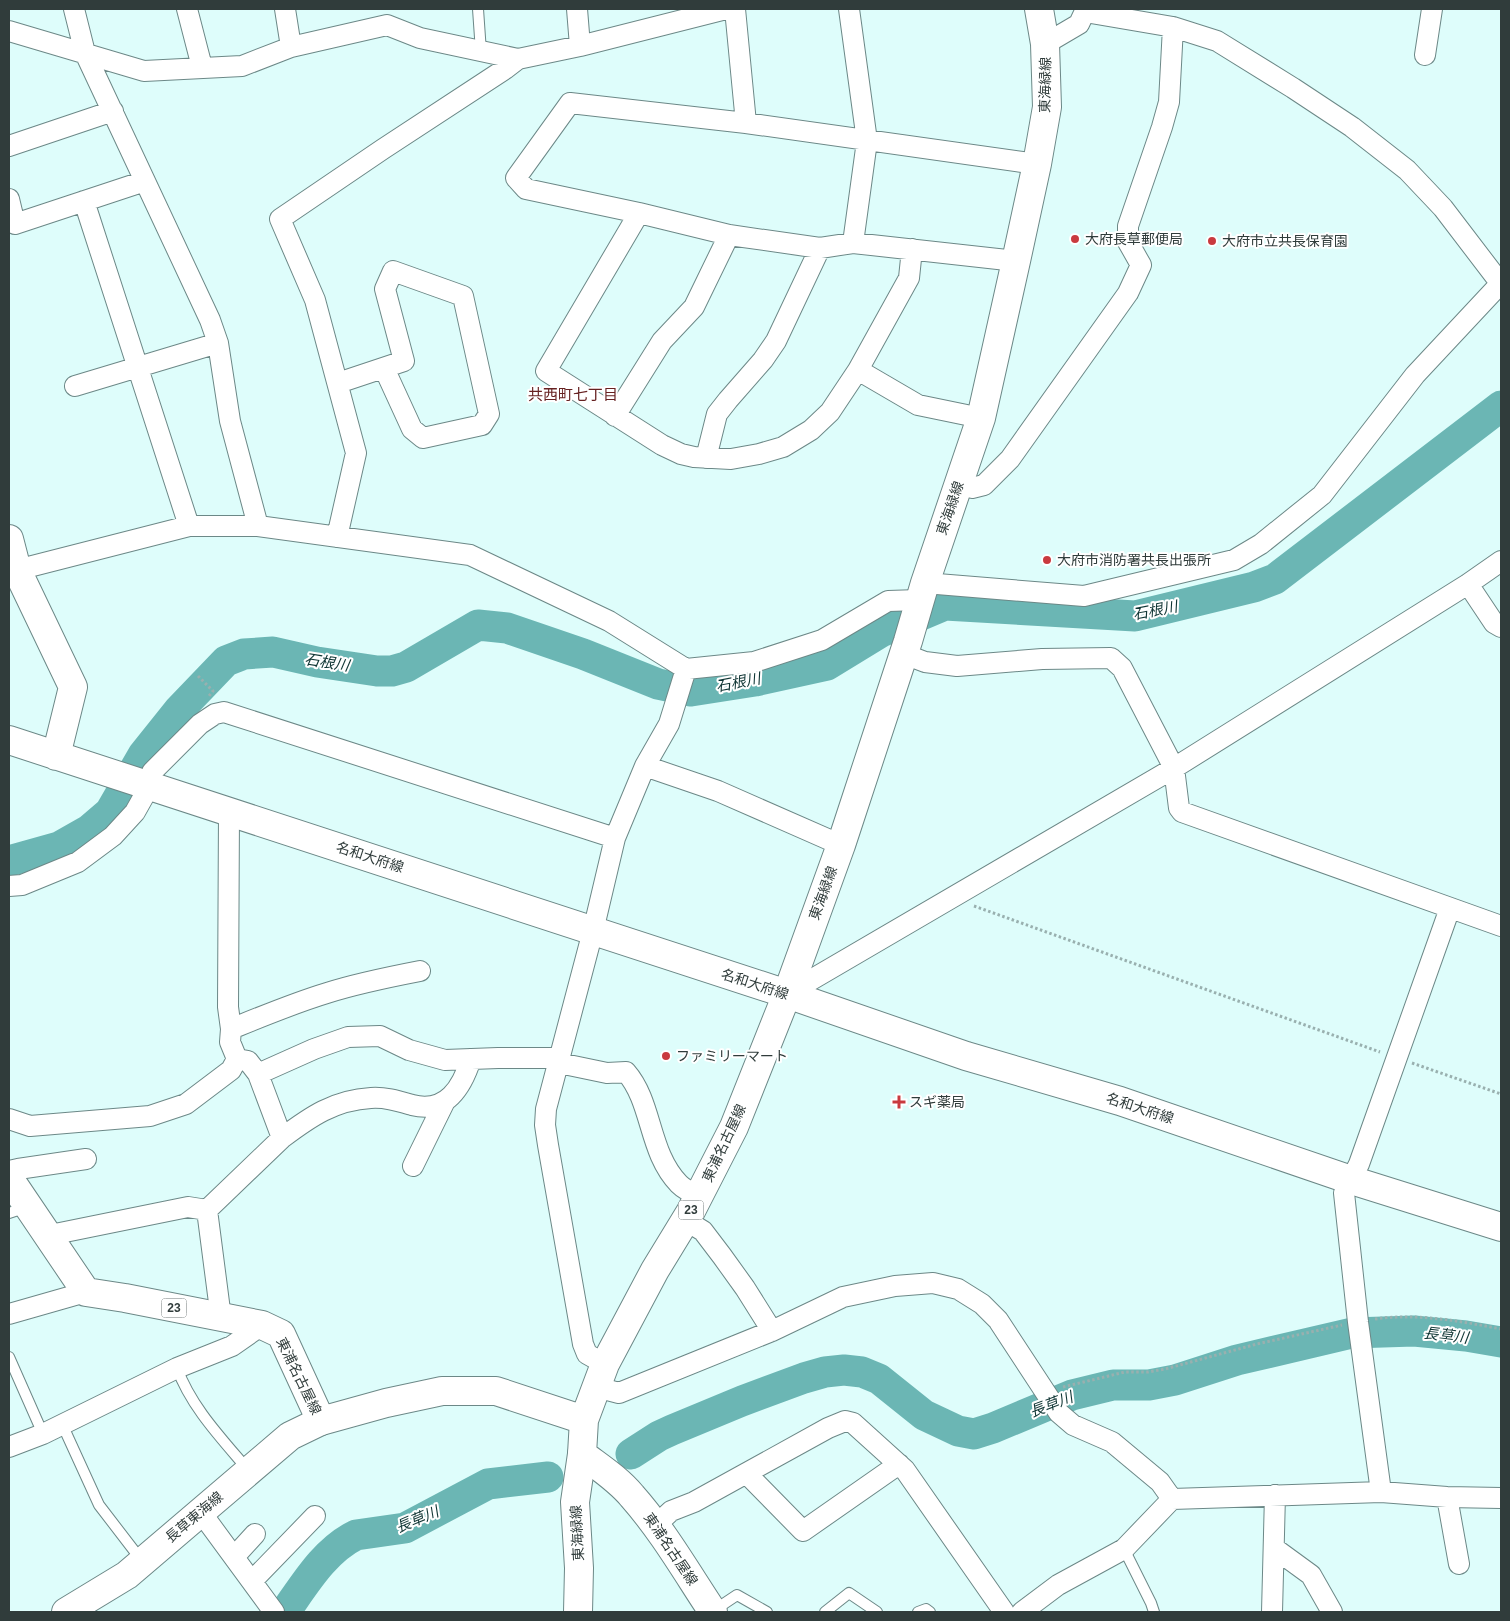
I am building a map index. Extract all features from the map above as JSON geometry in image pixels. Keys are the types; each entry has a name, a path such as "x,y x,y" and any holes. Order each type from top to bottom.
{"main road":[{"name":"東海緑線","path":"787,994 840,845 981,418 1037,164 1047,107 1045,44 1039,9"},
{"path":"9,539 13,571 73,687 56,756"},
{"name":"名和大府線","path":"9,740 787,994 966,1056 1120,1101 1351,1180 1501,1227"},
{"name":"東浦名古屋線","path":"713,1612 656,1525 631,1494 610,1474 582,1454 584,1420 600,1376 626,1323 699,1196 734,1126 787,994"},
{"path":"9,1178 18,1210 50,1238 86,1292"},
{"name":"東浦名古屋線","path":"86,1292 262,1325 281,1334 321,1422 386,1403 442,1391 496,1391 584,1420"},
{"name":"長草東海線","path":"66,1612 127,1575 290,1436 321,1422"},
{"name":"東海緑線","path":"578,1612 579,1568 575,1502 582,1454"}],"street":[{"path":"74,9 85,53 210,320 218,343 230,422 258,526"},
{"path":"187,9 202,67"},
{"path":"285,9 291,47"},
{"path":"577,9 580,46"},
{"path":"9,31 144,71 242,66 291,47 387,25 420,38 480,52 518,58 580,46 726,9"},
{"path":"735,9 746,123"},
{"path":"849,9 867,141 853,243"},
{"path":"1424,56 1432,9"},
{"path":"13,571 188,526 258,526 470,555 609,620 686,669 754,662 822,640 888,601 921,595 1084,596 1234,560 1261,544 1322,495 1415,376 1501,283 1443,208 1407,170 1352,127 1293,88 1217,42 1173,27 1085,10 1079,24 1045,44"},
{"path":"958,484 972,488 984,485 1010,459 1128,293 1138,272 1141,265 1128,242 1128,226 1169,102 1173,27"},
{"path":"337,537 356,453 315,300 280,219 506,69 518,58"},
{"path":"1016,261 853,243 820,248 729,235 639,213 526,189 516,178 570,103 746,123 1037,164"},
{"path":"9,146 112,111"},
{"path":"9,199 15,224 146,182"},
{"path":"84,201 188,526"},
{"path":"639,213 546,371 662,445 681,454 706,458 731,459 783,447 811,430 830,412 858,370 909,278 912,249"},
{"path":"616,416 662,341 694,307 729,235"},
{"path":"706,458 717,414 763,360 776,341 820,248"},
{"path":"338,383 404,361 385,289 393,272 463,296 490,414 482,425 423,438 412,430 384,368"},
{"path":"74,386 218,343"},
{"path":"858,370 918,405 981,418"},
{"path":"787,994 1174,768 1468,584 1501,561"},
{"path":"1468,584 1494,623 1501,627"},
{"path":"906,648 925,662 957,666 1042,659 1111,658 1122,668 1174,768 1179,808 1182,812 1501,926"},
{"path":"686,669 669,724 645,766 615,838 593,931 546,1108 545,1125 548,1145 583,1344 587,1354 600,1376 619,1393 772,1331 843,1297 895,1286 933,1284 958,1288 982,1304 998,1320 1059,1413 1073,1426 1112,1442 1160,1482 1172,1499"},
{"path":"9,886 22,885 78,862 113,836 135,812 143,785 152,772 200,724 215,714 224,712 615,838"},
{"path":"645,766 718,792 840,845"},
{"path":"229,811 228,1007 231,1029 230,1042 237,1059"},
{"path":"1381,1492 1358,1322 1344,1193 1359,1164 1450,908"},
{"path":"231,1029 287,1006 328,992 420,971"},
{"path":"258,1074 314,1049 348,1037 380,1036 409,1050 436,1059 559,1060 607,1073 626,1072 637,1087 663,1163 680,1186 699,1196"},
{"path":"237,1059 248,1061 258,1074 282,1138"},
{"path":"9,1119 30,1126 150,1116 186,1104 231,1070 237,1059"},
{"path":"412,1166 445,1101 459,1087 466,1075 471,1059"},
{"path":"207,1210 282,1138 330,1106 365,1099 384,1098 424,1106 445,1101"},
{"path":"9,1171 86,1159"},
{"path":"50,1238 55,1234 188,1206 207,1210"},
{"path":"207,1210 221,1318"},
{"path":"685,1220 703,1231 745,1288 772,1331"},
{"path":"9,1314 86,1292"},
{"path":"9,1447 43,1434 177,1368 232,1346 262,1325"},
{"path":"656,1525 671,1511 694,1502 828,1428 845,1421 853,1423 905,1470 1004,1612"},
{"path":"747,1474 803,1531 899,1464"},
{"path":"1033,1609 1058,1585 1124,1550 1172,1499 1381,1492 1447,1497 1501,1498"},
{"path":"1272,1612 1275,1495"},
{"path":"1447,1497 1459,1564"},
{"path":"200,1511 273,1611"},
{"path":"252,1581 315,1516"},
{"path":"234,1557 255,1534"},
{"path":"1274,1548 1311,1575 1332,1612"}],"lane":[{"path":"478,9 480,52"},
{"path":"9,1357 43,1434"},
{"path":"177,1368 182,1382 196,1404 215,1431 249,1471"},
{"path":"62,1424 99,1504 142,1561"},
{"path":"1124,1550 1154,1612"},
{"path":"824,1612 849,1593 877,1612"},
{"path":"713,1612 737,1595 767,1612"},
{"path":"918,1612 926,1609 930,1612"}],"path":[{"path":"950,898 1501,1094"},
{"path":"1046,1392 1087,1380 1125,1372 1148,1372 1165,1369 1257,1344 1379,1319 1409,1317 1441,1319 1501,1330"}],"waterway":[{"name":"石根川","path":"9,861 59,847 89,830 110,812 143,755 179,710 226,661 244,654 273,652 317,662 377,671 392,671 406,667 478,625 507,628 583,654 658,684 691,691 755,681 827,665 881,632 945,605 1135,616 1254,587 1275,579 1501,406"},
{"name":"長草川","path":"631,1454 672,1430 742,1401 825,1372 844,1370 862,1372 879,1379 924,1415 958,1431 974,1434 1072,1395 1113,1385 1149,1385 1175,1380 1237,1360 1352,1333 1414,1331 1466,1336 1501,1342"},
{"name":"長草川","path":"285,1612 325,1559 334,1550 356,1535 405,1528 488,1484 548,1477"}],"place":[{"name":"大府長草郵便局","path":"1075,239"},
{"name":"大府市立共長保育園","path":"1212,241"},
{"name":"大府市消防署共長出張所","path":"1047,560"},
{"name":"ファミリーマート","path":"666,1056"},
{"name":"スギ薬局","path":"899,1102"}],"district":[{"name":"共西町七丁目","path":"573,394"}]}
